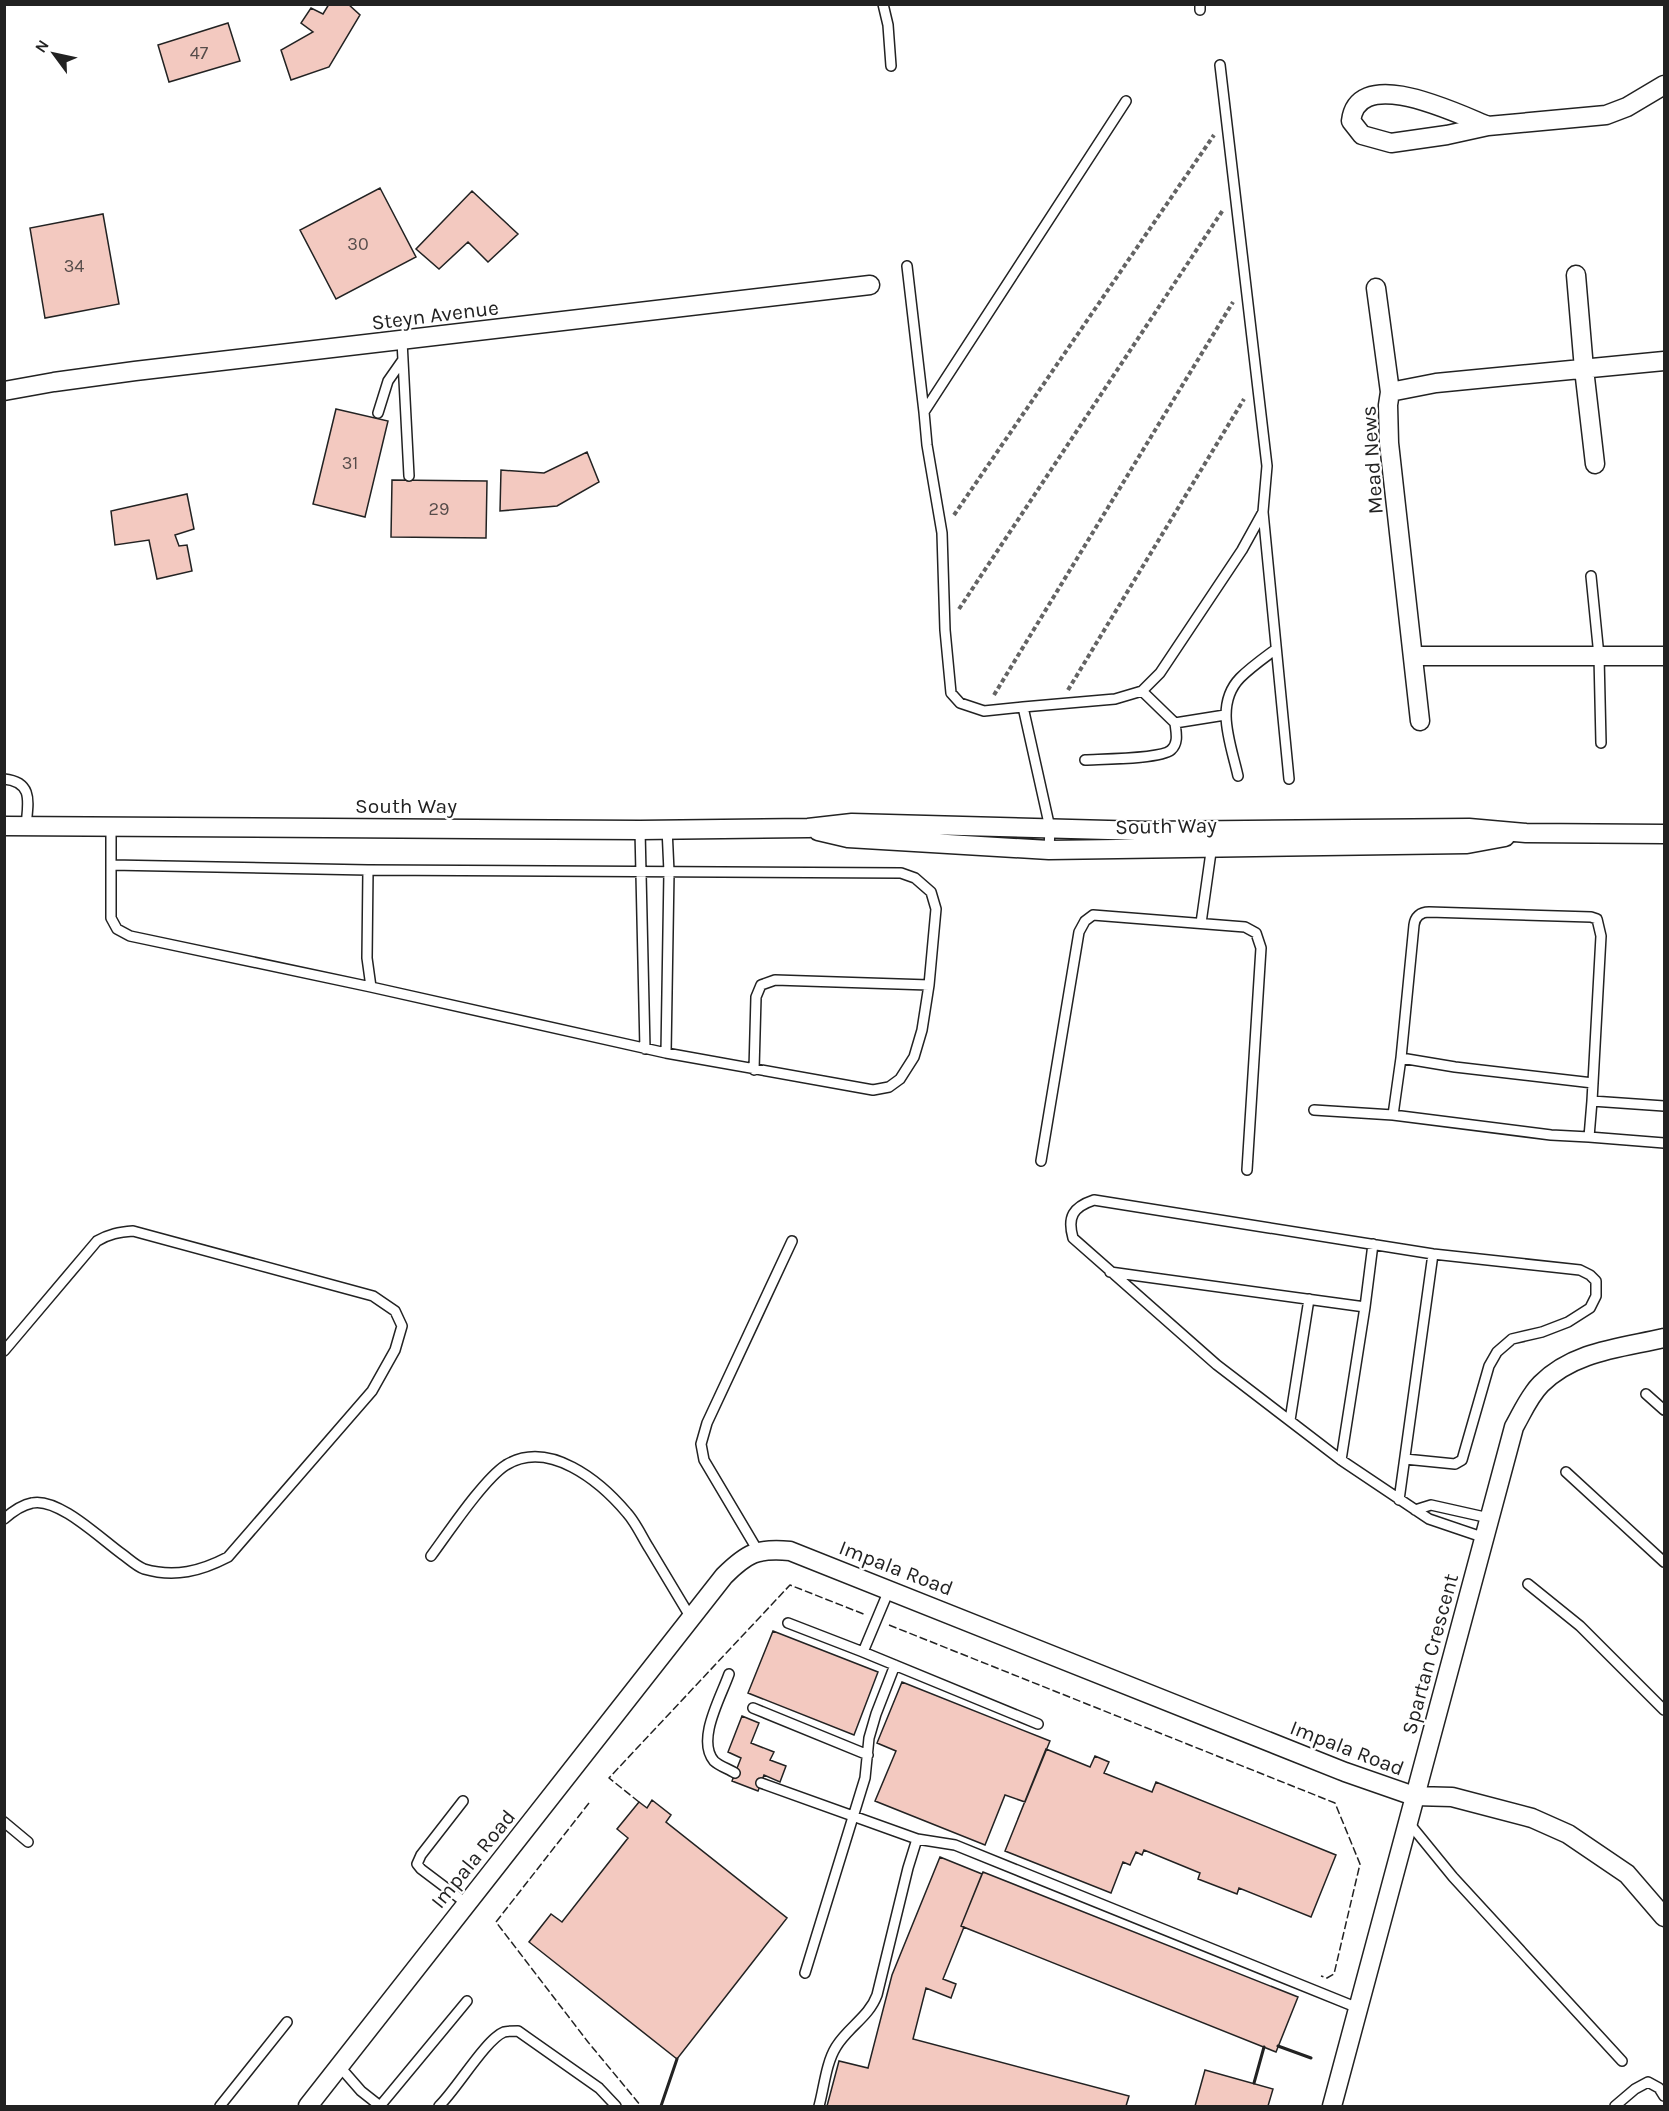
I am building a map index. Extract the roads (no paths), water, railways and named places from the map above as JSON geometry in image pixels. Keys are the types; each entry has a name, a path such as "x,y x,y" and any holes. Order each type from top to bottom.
{"street":[{"path":"1488,126 1420,99 1383,94 1370,95 1360,101 1352,112 1351,121 1362,135 1391,143 1488,126 1605,115 1626,107 1665,85"},
{"path":"1576,275 1595,464"},
{"name":"Steyn Avenue","path":"4,391 135,371 870,285"},
{"path":"1376,288 1390,392"},
{"name":"Mead News","path":"1420,721 1389,443 1390,392 1436,383 1665,361"},
{"path":"1413,656 1665,656"},
{"name":"South Way","path":"4,826 640,830 808,828 852,823 1145,831 1213,839"},
{"name":"South Way","path":"808,828 848,838 1049,850 1213,839 1467,844 1526,833 1665,834"},
{"name":"Spartan Crescent","path":"1332,2106 1514,1427 1540,1385 1562,1368 1594,1353 1665,1338"},
{"name":"Impala Road","path":"308,2106 724,1576 746,1556 768,1549 790,1551 1269,1743 1414,1796 1452,1797 1532,1818 1568,1834 1627,1874 1665,1917"}],"lane":[{"path":"883,4 888,25 891,66"},
{"path":"1220,65 1267,466 1263,512 1289,779"},
{"path":"924,412 1126,101"},
{"path":"907,266 927,445 942,533 945,630 951,693 960,703 984,711 1115,699 1142,691 1160,673 1242,550 1263,512"},
{"path":"402,341 409,476"},
{"path":"378,413 388,381 403,360"},
{"path":"1591,576 1599,656 1601,743"},
{"path":"1238,776 1225,715 1227,698 1239,679 1276,649"},
{"path":"1085,760 1159,756 1171,750 1177,741 1175,723 1142,691"},
{"path":"1023,707 1050,828 1049,850"},
{"path":"1175,723 1225,715"},
{"path":"4,779 23,785 28,794 27,826"},
{"path":"111,827 111,866 111,918 117,929 130,936 371,987 645,1049 873,1090 889,1087 900,1079 914,1057 922,1030 936,909 931,892 915,878 901,873 111,866"},
{"path":"666,1053 669,872 667,828"},
{"path":"640,830 645,1049"},
{"path":"1201,923 1213,839"},
{"path":"368,870 367,958 371,987"},
{"path":"1393,1115 1414,925 1418,916 1428,912 1591,917 1597,919 1601,936 1589,1137"},
{"path":"1041,1161 1079,932 1084,921 1093,915 1245,927 1256,933 1260,948 1247,1170"},
{"path":"754,1070 756,997 761,985 775,980 929,985"},
{"path":"1401,1058 1455,1067 1593,1083"},
{"path":"1592,1101 1665,1106"},
{"path":"1314,1110 1393,1115 1551,1135 1665,1143"},
{"path":"1405,1459 1455,1464 1462,1460 1489,1366 1497,1352 1512,1339 1542,1332 1568,1322 1590,1308 1596,1296 1596,1281 1580,1270 1433,1254 1094,1200 1082,1204 1074,1211 1070,1225 1073,1238 1217,1365 1341,1460 1399,1500 1429,1519 1485,1538"},
{"path":"4,1351 97,1241 107,1235 126,1231 373,1296 395,1311 402,1326 385,1372 372,1391 228,1557 206,1569 163,1573 142,1568 64,1511 48,1504 32,1503 22,1506 4,1519"},
{"path":"758,1551 704,1460 701,1444 707,1423 792,1241"},
{"path":"1341,1460 1365,1307 1372,1244"},
{"path":"1399,1500 1433,1254"},
{"path":"1110,1272 1365,1307"},
{"path":"1290,1420 1309,1299"},
{"path":"1646,1394 1665,1410"},
{"path":"431,1556 485,1485 505,1466 519,1459 539,1457 560,1460 593,1480 628,1514 691,1618"},
{"path":"1566,1472 1665,1562"},
{"path":"1415,1510 1431,1504 1489,1518"},
{"path":"1528,1584 1581,1626 1665,1710"},
{"path":"863,1652 889,1590"},
{"path":"788,1623 1038,1724"},
{"path":"805,1973 865,1778 869,1738 876,1714 895,1665"},
{"path":"729,1674 707,1734 708,1750 715,1762 735,1773"},
{"path":"753,1708 868,1755"},
{"path":"761,1783 917,1839 955,1845 1358,2008"},
{"path":"463,1801 421,1855 417,1864 466,1903"},
{"path":"4,1822 28,1842"},
{"path":"1407,1822 1454,1877 1622,2061"},
{"path":"819,2106 832,2055 837,2045 873,2006 917,1839"},
{"path":"340,2067 361,2091 380,2106 467,2001"},
{"path":"220,2106 287,2022"},
{"path":"439,2106 451,2095 486,2048 504,2032 518,2031 599,2088 616,2106"},
{"path":"1615,2106 1635,2088 1648,2082 1659,2088 1665,2096"}]}
